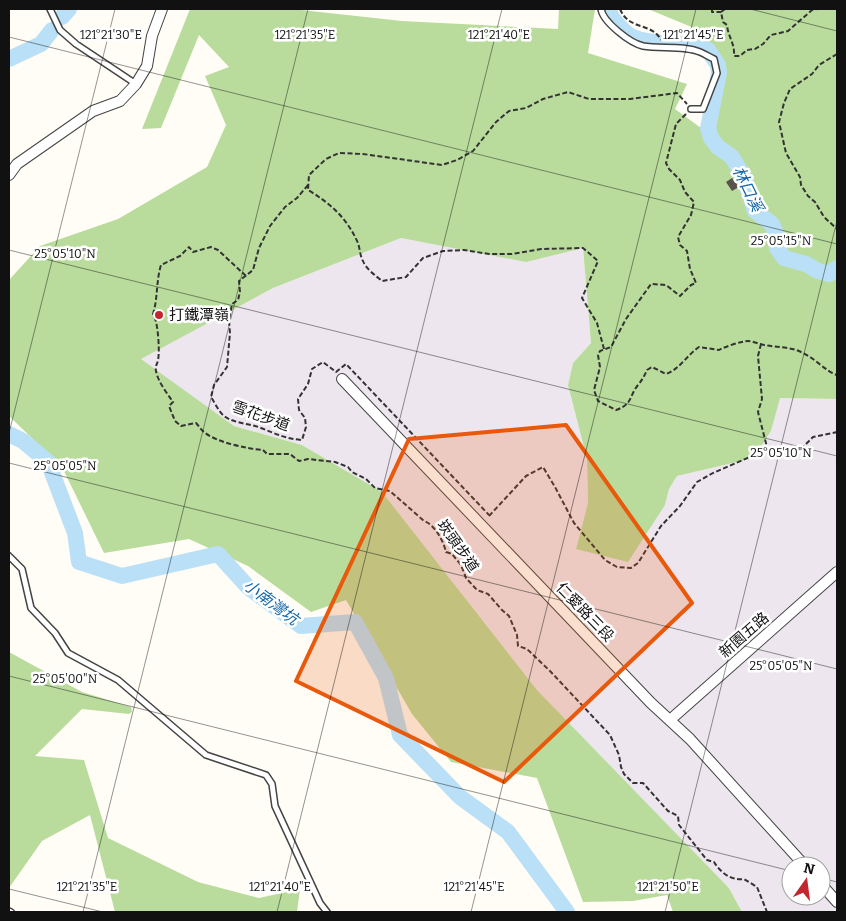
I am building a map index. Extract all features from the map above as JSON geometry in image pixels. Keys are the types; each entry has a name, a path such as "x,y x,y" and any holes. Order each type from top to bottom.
{"street":[{"path":"9,175 17,164 93,111 120,101 136,84 147,66 152,36 162,9"},
{"name":"仁愛路三段","path":"339,376 651,703 690,739 796,856"},
{"name":"新園五路","path":"670,720 837,572"}],"lane":[{"path":"50,9 60,30 76,44 136,84"},
{"path":"601,9 602,15 626,37 641,46 699,51 714,59 717,73 703,109 692,109"},
{"path":"9,556 22,569 31,608 55,633 68,653 118,680 206,755 266,775 272,784 275,806 320,903 327,912"}],"path":[{"path":"620,9 623,17 640,27 652,30 658,34 664,47"},
{"path":"712,9 712,12 721,12 726,9"},
{"path":"721,12 722,22 727,25 728,34 732,39 734,56 740,56 747,50 755,49 763,44 771,35 788,31 812,10 817,9"},
{"path":"837,54 790,89 779,122 786,153 800,177 801,185 824,217 837,229"},
{"name":"雪花步道","path":"339,376 323,362 312,369 308,384 298,399 300,410 305,418 306,427 302,440 277,436 261,428 232,421 222,414 210,397 214,385 227,367 230,333 228,321 232,304 238,300 240,292 239,281 254,270 259,248 270,226 285,207 297,198 308,185 309,175 326,159 339,153 363,154 442,165 457,160 473,151 496,122 509,111 526,108 543,99 568,92 589,99 630,99 677,93 692,109"},
{"path":"692,109 676,124 666,163 694,202 691,215 678,237 680,245 687,251 690,269 696,283 691,285 680,296 666,285 651,284 626,319 611,346 600,350 598,355 600,366 594,390 598,401 616,410 630,402 637,386 644,379 647,370 652,367 666,374 674,371 690,354 700,347 719,350 726,346 734,346 749,341 777,348 788,347 801,352 819,362 831,373 837,375"},
{"path":"308,185 308,190 327,201 340,215 358,242 363,263 382,281 406,277 423,258 442,252 464,250 489,254 512,254 541,249 583,248 598,261 582,298 597,322 604,349"},
{"name":"崁頭步道","path":"246,276 218,250 211,247 193,252 188,247 180,256 161,265 156,295 157,302 153,314 156,319 158,344 158,361 155,366 156,374 173,402 169,406 175,421 181,426 196,423 204,433 227,443 249,449 263,450 267,454 290,454 299,461 308,459 335,462 348,467 352,472 366,479 374,488 390,491 424,521 430,523 443,541 446,552 452,554 461,565 466,578 477,590 488,594 509,616 517,635 518,646 527,649 550,671 610,735 619,754 624,774 633,783 644,783 668,811 678,816 679,826 707,860 714,862 719,872 738,880 744,879 757,887 767,912"},
{"path":"761,344 758,356 762,399 758,412 768,450"},
{"path":"339,376 346,364 489,515"},
{"path":"480,525 526,476 543,467 556,487 574,523 605,560 616,567 631,568 638,563 661,526 680,506 697,482 713,473 768,450 789,454 802,448 813,437 837,432"}],"highlighted area":[{"path":"566,425 692,603 504,782 296,681 409,439"}],"shaded area":[{"path":"401,238 526,261 583,248 591,343 573,363 568,385 587,459 588,503 576,549 665,505 669,489 677,476 754,458 771,431 779,398 837,399 837,912 742,912 729,888 537,690 382,492 302,445 234,426 140,359 273,288"}],"green space":[{"path":"190,9 292,9 402,21 558,29 559,9 595,9 588,53 687,84 675,109 701,128 726,69 694,28 648,9 837,9 837,399 780,398 771,431 754,458 677,476 669,489 665,505 628,562 576,549 588,503 587,459 568,385 573,363 591,343 583,248 526,262 401,238 273,288 141,359 234,426 302,445 382,492 537,690 729,888 742,912 673,912 667,895 633,901 583,902 537,778 451,762 412,714 346,600 311,612 248,566 189,539 104,553 62,467 9,416 9,280 40,246 118,219 207,167 226,125 205,76 229,67 199,35 161,128 142,129"},
{"path":"9,652 82,692 131,707 132,712 129,714 82,709 35,756 84,760 108,838 198,882 259,898 300,889 297,912 115,912 90,815 42,841 9,888"}],"building":[{"path":"732,178 739,187 732,191 726,182"}],"waterway":[{"name":"小南灣坑","path":"62,17 69,9"},
{"name":"林口溪","path":"610,9 608,12 628,34 640,39 657,42"},
{"name":"小南灣坑","path":"9,59 41,44 52,30"},
{"name":"林口溪","path":"667,43 688,44 708,50 718,65 719,73 708,128 711,138 718,147 732,157 744,177 755,211 772,224 775,231 777,248 784,258 806,264 818,271 829,274 837,268"},
{"name":"小南灣坑","path":"9,434 23,441 48,462 75,533 79,562 122,576 218,554 249,588 301,626 355,622 386,678 400,735 460,797 508,832 567,912"}],"place":[{"name":"打鐵潭嶺","path":"159,315"}]}
